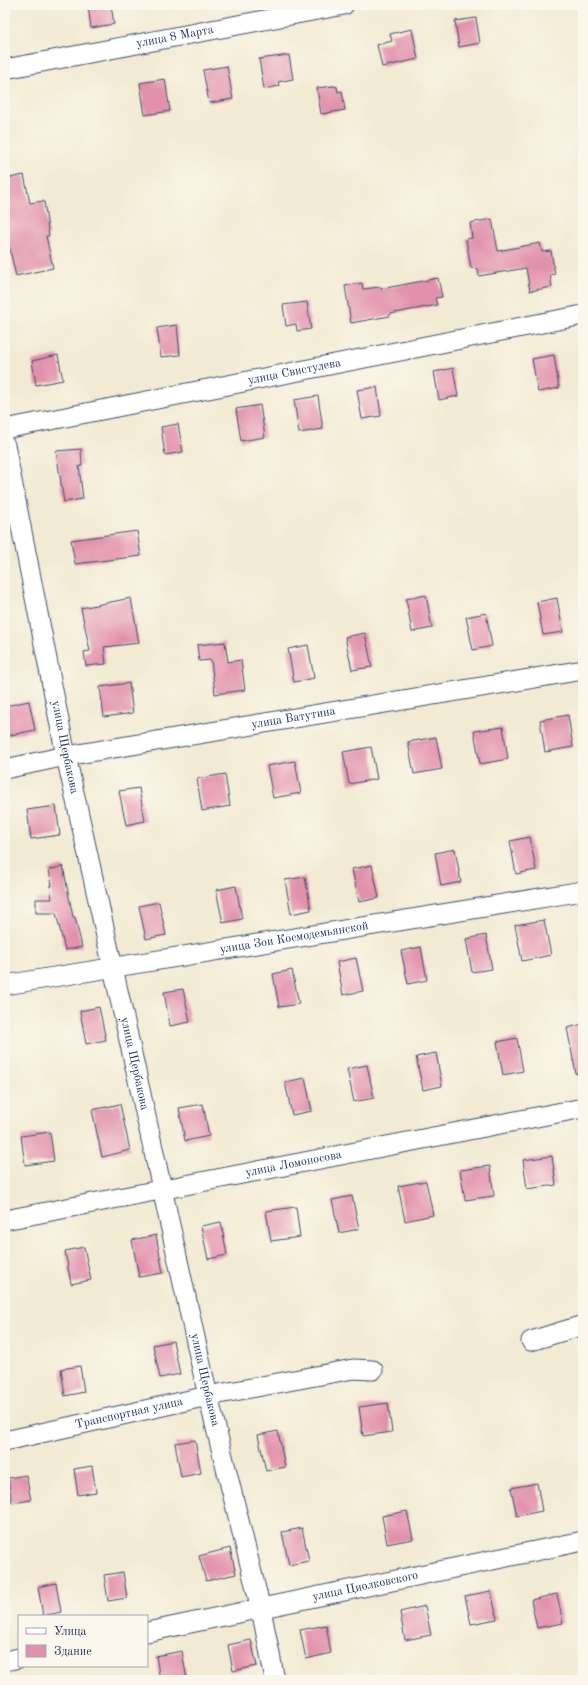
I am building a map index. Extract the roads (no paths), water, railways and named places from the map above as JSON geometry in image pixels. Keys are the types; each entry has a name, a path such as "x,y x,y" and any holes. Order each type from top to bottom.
{"street":[{"name":"улица 8 Марта","path":"5,69 344,5"},
{"name":"улица Свистулева","path":"5,429 583,315"},
{"name":"улица Щербакова","path":"5,446 66,756 208,1396 262,1609 275,1680"},
{"name":"улица Ватутина","path":"5,769 66,756 583,670"},
{"name":"улица Зои Космодемьянской","path":"5,985 583,891"},
{"name":"улица Ломоносова","path":"5,1220 163,1191 583,1108"},
{"path":"531,1341 583,1325"},
{"name":"Транспортная улица","path":"5,1441 208,1396 353,1369 372,1370"},
{"name":"улица Циолковского","path":"148,1632 583,1541"},
{"path":"5,1661 18,1658"}]}
